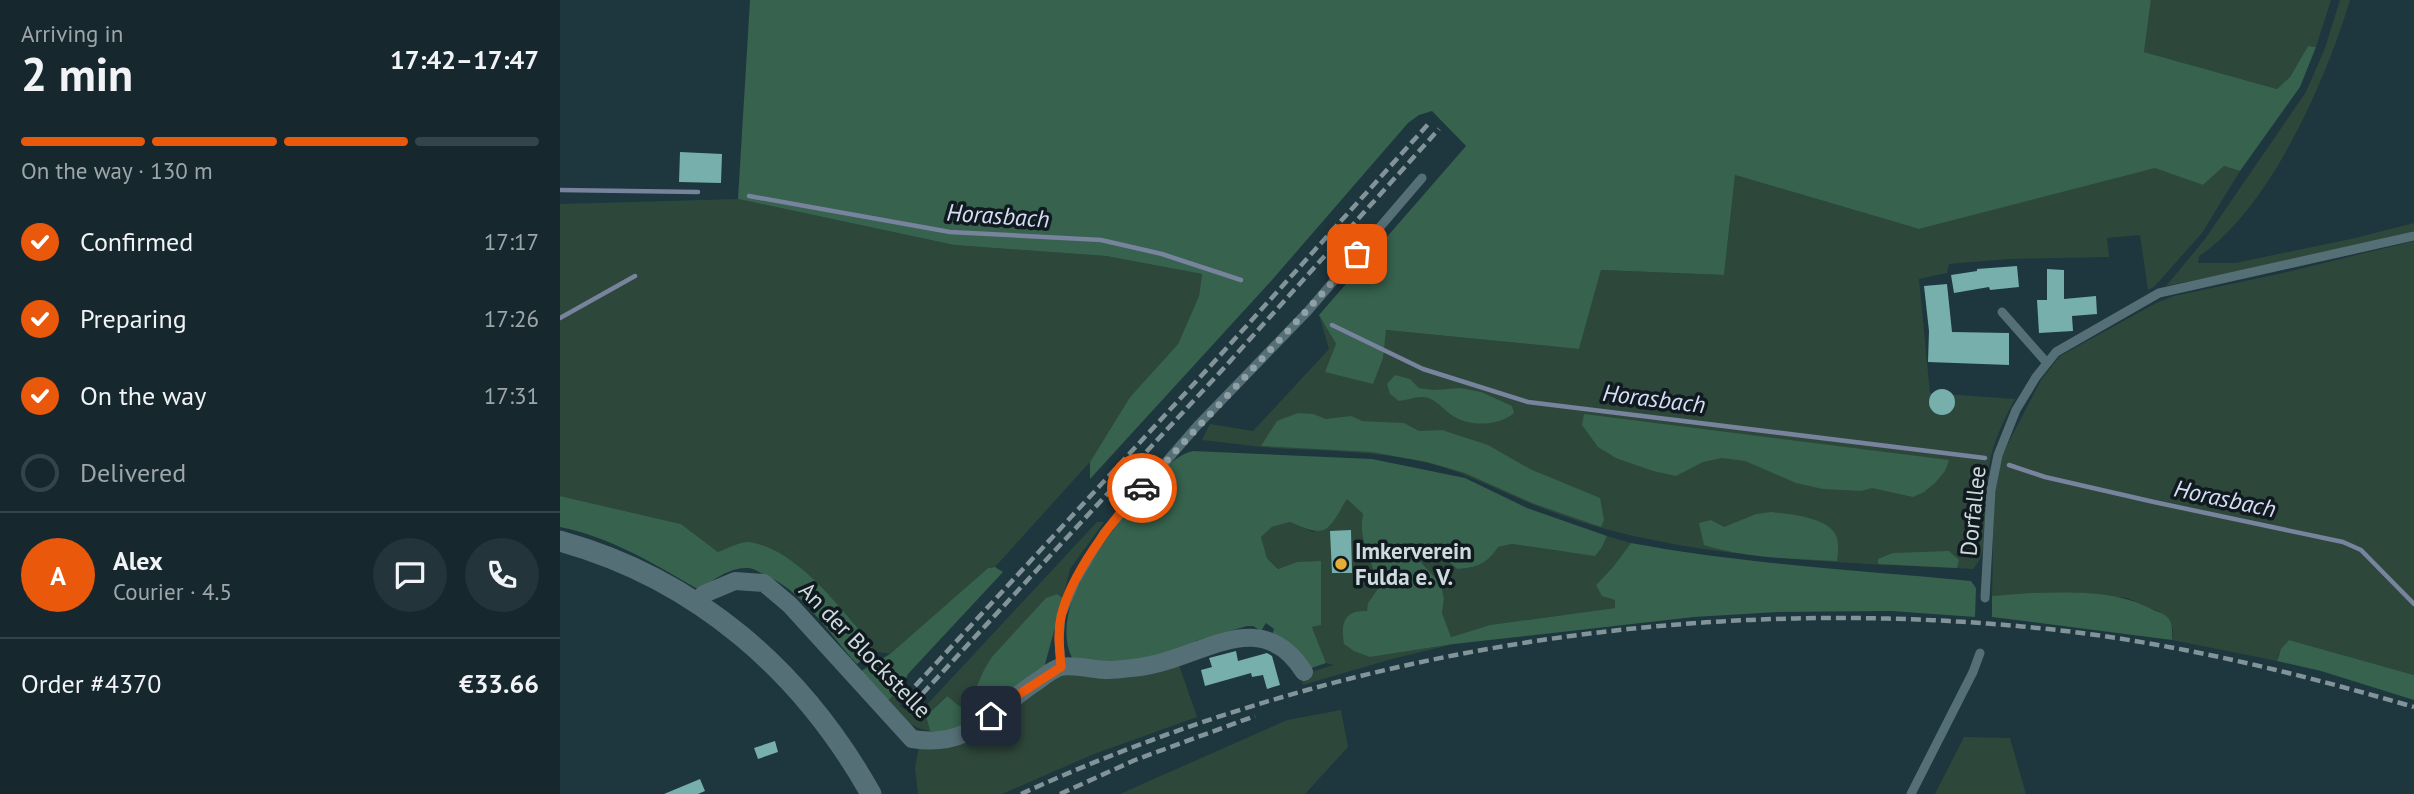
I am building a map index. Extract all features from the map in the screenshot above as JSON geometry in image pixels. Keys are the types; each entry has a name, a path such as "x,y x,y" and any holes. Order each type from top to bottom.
{"main road":[{"path":"560,541 590,550 645,573 696,602 739,632 788,678 832,730 871,794"}],"street":[{"name":"An der Blockstelle","path":"696,602 704,594 735,581 764,583 790,605 912,739 930,742 967,734 1013,698 1061,667"},
{"path":"1061,667 1110,670 1145,667 1226,642 1263,637 1292,654 1304,672"}],"lane":[{"path":"1061,667 1061,616 1075,582 1104,533 1197,426 1308,311 1422,178"},
{"name":"Dorfallee","path":"1985,598 1991,490 1998,455 2016,410 2036,377 2056,352 2158,293 2414,236"},
{"path":"2002,312 2047,363"},
{"path":"1911,794 1973,673 1980,653"}],"green space":[{"path":"750,0 2151,0 2144,52 2277,89 2290,77 2308,46 2316,47 2300,87 2240,171 2224,166 2203,185 2155,168 1919,229 1735,175 1724,275 1601,270 1579,349 1386,330 1383,358 1373,384 1325,372 1336,344 1319,315 1466,146 1432,111 1419,115 1408,123 1272,280 1090,479 1090,462 1130,397 1178,344 1199,296 1202,274 1106,256 954,245 738,199"},
{"path":"2151,0 2331,0 2316,47 2308,46 2290,77 2277,89 2144,52"},
{"path":"2340,0 2350,0 2340,32 2292,140 2249,207 2225,235 2199,256 2198,263 2235,263 2414,223 2414,231 2314,256 2166,286 2205,239 2306,92 2325,48"},
{"path":"2224,166 2240,171 2202,233 2154,287 2148,290 2140,235 2107,238 2109,257 2008,259 1949,264 1947,273 1919,279 1930,393 2015,399 1999,431 1991,457 1986,535 1979,560 1973,569 1796,559 1708,550 1607,529 1565,517 1460,473 1411,459 1202,440 1210,424 1253,431 1329,349 1319,315 1336,344 1383,358 1385,330 1579,349 1601,270 1724,275 1735,175 1919,229 2155,167 2203,185"},
{"path":"738,199 954,245 1106,256 1202,274 1199,296 1178,344 1130,397 1090,462 995,567 988,568 890,654 873,651 869,641 830,596 800,567 783,555 749,542 718,552 681,524 560,496 560,204"},
{"path":"2414,241 2414,675 2289,640 2278,655 2277,661 2172,640 2173,629 2160,612 2127,598 2066,593 1992,596 1994,507 2002,455 2041,380 2060,356 2156,303 2174,296"},
{"path":"1395,375 1410,379 1419,388 1461,388 1481,392 1512,406 1514,413 1493,423 1484,424 1460,420 1427,398 1399,401 1390,394 1387,384"},
{"path":"1298,413 1313,414 1326,419 1351,416 1362,421 1404,423 1419,431 1442,430 1488,445 1530,469 1600,498 1604,520 1601,527 1532,503 1465,473 1427,462 1372,452 1261,446 1277,421"},
{"path":"1584,414 1949,460 1945,471 1935,483 1913,497 1872,488 1861,491 1823,489 1796,483 1745,461 1722,458 1703,462 1676,476 1616,458 1598,447 1582,425"},
{"path":"1193,451 1372,459 1465,478 1527,508 1607,536 1595,556 1512,544 1498,547 1480,564 1457,569 1433,547 1422,546 1413,554 1441,584 1444,599 1442,613 1451,637 1490,625 1615,608 1615,600 1602,596 1596,585 1631,543 1758,561 1971,581 1976,588 1975,617 1891,611 1778,612 1694,617 1454,644 1370,657 1344,644 1345,620 1353,613 1367,611 1368,603 1379,587 1362,533 1363,514 1347,499 1335,519 1325,529 1312,530 1290,522 1272,527 1261,537 1267,558 1278,569 1297,562 1321,561 1321,625 1312,627 1326,663 1306,670 1272,635 1274,629 1266,623 1261,631 1247,626 1195,641 1197,648 1106,667 1072,658 1067,637 1068,615 1075,592 1087,569 1116,526 1161,473 1179,457"},
{"path":"560,496 681,524 718,552 749,542 783,555 800,567 830,596 869,641 873,651 857,664 803,602 778,581 754,569 741,568 728,572 699,590 614,544 560,527"},
{"path":"1347,499 1363,514 1362,533 1379,587 1368,603 1370,657 1454,644 1303,685 1300,675 1334,665 1326,663 1312,627 1321,625 1297,562 1279,569 1267,558 1261,537 1272,527 1290,522 1313,532 1330,526"},
{"path":"1771,512 1808,518 1827,525 1837,538 1837,561 1753,555 1704,545 1699,523 1711,520 1724,527 1756,514"},
{"path":"1097,522 1104,522 1070,569 1063,598 1057,594 991,658 972,698 963,709 946,696 926,716 930,731 911,724 886,702 901,689 900,706 910,713 921,711"},
{"path":"1607,536 1631,543 1596,585 1615,600 1616,608 1490,625 1451,637 1442,613 1444,599 1441,585 1413,554 1422,546 1433,547 1457,569 1485,561 1497,547 1512,544 1566,552 1602,547"},
{"path":"1949,551 1959,560 1957,568 1878,564 1878,559 1893,553"},
{"path":"995,567 1003,572 908,674 901,689 886,702 858,673 890,654 988,568"},
{"path":"2092,593 2136,602 2162,613 2169,619 2172,640 1992,617 1992,596"},
{"path":"1057,594 1063,598 1044,668 976,721 945,732 930,731 926,716 947,696 963,709 970,702 991,658 1046,598"},
{"path":"2289,640 2414,675 2414,700 2321,671 2277,661 2281,649"},
{"path":"1178,662 1197,717 1094,754 1002,794 918,794 915,767 919,747 1065,674 1110,679"},
{"path":"1341,710 1348,747 1305,794 1120,794 1287,720"},
{"path":"1964,737 2010,738 2026,794 1935,794"}],"building":[{"path":"680,152 722,154 721,183 679,182"},
{"path":"2017,266 2019,287 1990,290 1989,287 1954,293 1951,275 1977,269"},
{"path":"2047,269 2064,270 2064,299 2096,296 2097,314 2072,316 2073,331 2039,333 2037,300 2047,300"},
{"path":"1947,284 1952,332 2009,333 2009,365 1928,362 1929,331 1924,286"},
{"path":"1942,389 1951,393 1955,402 1951,411 1942,415 1933,411 1929,402 1933,393"},
{"path":"1351,530 1352,573 1332,573 1330,531"},
{"path":"1236,651 1238,661 1267,653 1272,656 1280,685 1267,689 1263,675 1252,677 1251,673 1205,686 1201,670 1212,667 1209,658"},
{"path":"775,741 778,752 758,759 754,748"},
{"path":"700,779 705,791 698,794 664,794"}],"waterway":[{"name":"Horasbach","path":"560,190 698,192"},
{"name":"Horasbach","path":"749,196 950,232 1101,240 1162,254 1241,280"},
{"path":"560,318 635,276"},
{"name":"Horasbach","path":"1332,325 1423,369 1528,402 1985,458"},
{"name":"Horasbach","path":"2009,465 2045,477 2343,542 2361,550 2414,604"}],"railway":[{"path":"905,697 1214,362 1431,121"},
{"path":"912,705 1223,369 1439,129"},
{"path":"1021,794 1144,743 1269,701 1397,667 1528,642 1659,626 1792,618 1925,620 2057,630 2148,643 2237,661 2414,707"},
{"path":"1060,794 1135,760 1255,716"}],"way so far":[{"path":"1142,488 1197,426 1308,311 1357,254"}],"place":[{"name":"Imkerverein Fulda e. V.","path":"1341,564"}],"route":[{"path":"991,716 1013,698 1061,667 1061,616 1075,582 1104,533 1142,488"}]}
